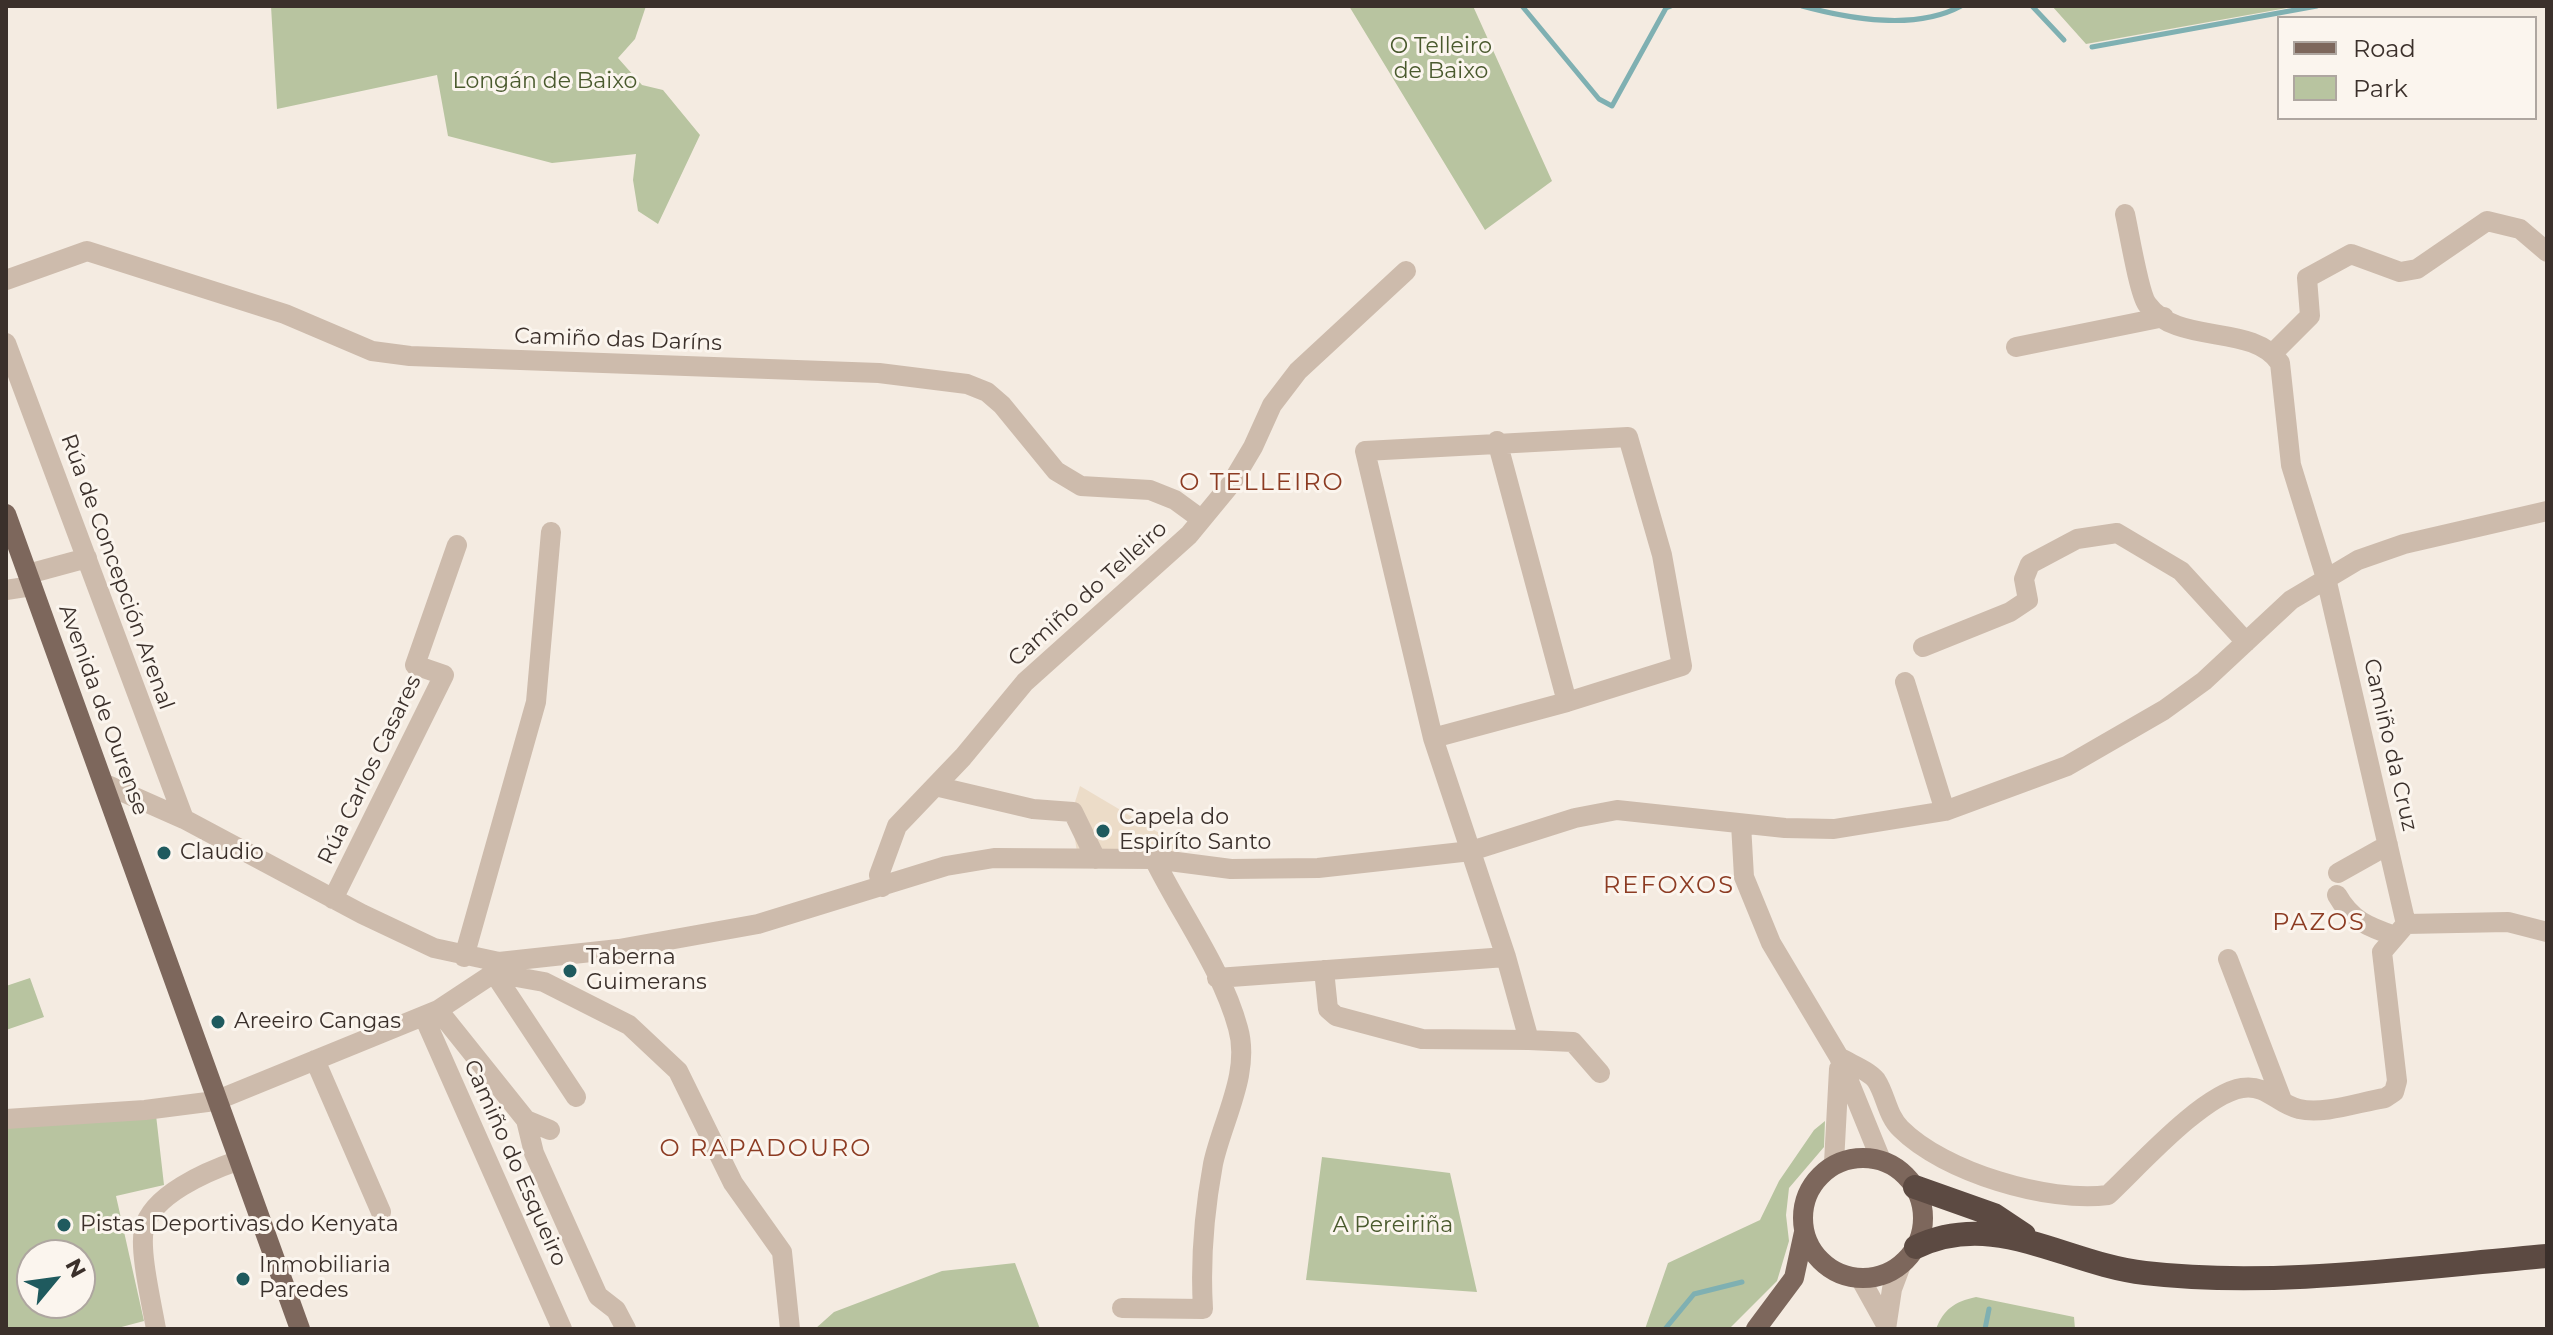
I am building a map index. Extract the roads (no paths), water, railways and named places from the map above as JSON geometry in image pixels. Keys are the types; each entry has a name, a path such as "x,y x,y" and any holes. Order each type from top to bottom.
{"highway":[{"path":"1915,1187 1994,1215 2036,1243"},
{"path":"1908,1256 1936,1238 1965,1231 2036,1243 2096,1264 2146,1273 2245,1277 2394,1270 2547,1256"}],"main road":[{"name":"Avenida de Ourense","path":"6,514 105,784 215,1101 300,1329"},
{"path":"1756,1329 1786,1293 1799,1262 1804,1232 1802,1212 1807,1193 1818,1176 1834,1163 1857,1157 1881,1160 1906,1175 1915,1187 1923,1217 1908,1256 1874,1277 1860,1278 1835,1272 1820,1274 1786,1293"},
{"path":"1804,1232 1815,1256 1835,1272"}],"street":[{"path":"2125,214 2146,304 2173,325 2259,346 2273,353 2310,316 2307,278 2351,254 2400,272 2417,269 2487,221 2520,229 2547,252"},
{"name":"Camiño das Daríns","path":"6,280 87,251 285,314 372,351 410,356 879,373 967,384 987,392 1002,405 1056,471 1081,486 1150,490 1175,500 1201,519"},
{"name":"Camiño do Telleiro","path":"882,887 879,875 897,826 1025,682 1170,553 1231,484 1272,405 1298,371 1406,271"},
{"path":"2016,347 2164,317"},
{"name":"Rúa de Concepción Arenal","path":"6,343 184,819"},
{"name":"Camiño da Cruz","path":"2273,353 2280,363 2291,465 2326,578 2388,845 2401,930"},
{"path":"1433,738 1567,702 1682,666 1662,555 1628,437 1497,441 1365,451 1433,738 1506,957 1529,1040"},
{"path":"1497,441 1567,702"},
{"path":"6,1119 145,1110 215,1101 431,1014 496,968 758,924 946,866 994,858 1154,859 1231,869 1318,868 1471,851 1575,818 1617,810 1741,824 1834,829 1945,811 2067,766 2164,710 2291,600 2358,560 2404,544 2547,511"},
{"path":"464,957 536,702 551,532"},
{"path":"1923,647 2010,612 2028,600 2024,579 2030,564 2077,539 2117,533 2181,571 2246,642"},
{"name":"Rúa Carlos Casares","path":"333,899 444,675 415,665 457,545"},
{"path":"6,590 87,558"},
{"path":"1905,682 1945,811"},
{"path":"105,784 184,819 333,899 434,948 544,982 629,1025 678,1071 733,1183 782,1252 790,1329"},
{"path":"935,786 1033,809 1073,812 1096,859"},
{"path":"1741,824 1744,877 1771,943 1839,1057 1881,1160"},
{"path":"2338,873 2388,845"},
{"path":"1122,1308 1203,1309 1202,1230 1214,1160 1238,1078 1241,1050 1238,1028 1217,978 1154,859"},
{"path":"1169,889 1183,863"},
{"path":"2337,895 2348,914 2366,926 2401,930 2508,922 2547,932"},
{"path":"1839,1057 1876,1080 1900,1128 1933,1153 2046,1195 2086,1198 2108,1195 2214,1097 2243,1088 2264,1089 2295,1108 2308,1110 2385,1098 2394,1092 2397,1081 2382,952 2401,930"},
{"path":"1217,978 1506,957"},
{"path":"2228,959 2282,1100"},
{"path":"496,968 576,1097"},
{"path":"1324,970 1328,1009 1336,1016 1422,1039 1573,1042 1600,1073"},
{"path":"431,1014 526,1120 550,1130"},
{"name":"Camiño do Esqueiro","path":"431,1014 562,1329"},
{"path":"1834,1163 1839,1057"},
{"path":"315,1060 381,1212"},
{"path":"526,1120 534,1153 598,1296 616,1310 626,1329"},
{"path":"156,1329 144,1229 157,1206 198,1175 237,1161"},
{"path":"1886,1327 1892,1289 1908,1256"},
{"path":"1860,1278 1875,1299 1886,1327"}],"waterway":[{"path":"1522,6 1599,99 1612,106 1666,8 1671,6"},
{"path":"1802,6 1882,20 1924,18 1961,6"},
{"path":"2032,6 2064,40"},
{"path":"2092,47 2317,6"},
{"path":"1665,1329 1694,1294 1742,1282"},
{"path":"1985,1329 1989,1309"}],"place":[{"name":"Capela do Espiríto Santo","path":"1103,831"},
{"name":"Claudio","path":"164,853"},
{"name":"Taberna Guimerans","path":"570,971"},
{"name":"Areeiro Cangas","path":"218,1022"},
{"name":"Pistas Deportivas do Kenyata","path":"64,1225"},
{"name":"Inmobiliaria Paredes","path":"243,1279"}],"district":[{"name":"O TELLEIRO","path":"1262,483"},
{"name":"REFOXOS","path":"1669,886"},
{"name":"PAZOS","path":"2319,923"},
{"name":"O RAPADOURO","path":"766,1149"}],"park label":[{"name":"O Telleiro de Baixo","path":"1441,60"},
{"name":"Longán de Baixo","path":"545,82"},
{"name":"A Pereiriña","path":"1393,1226"}]}
